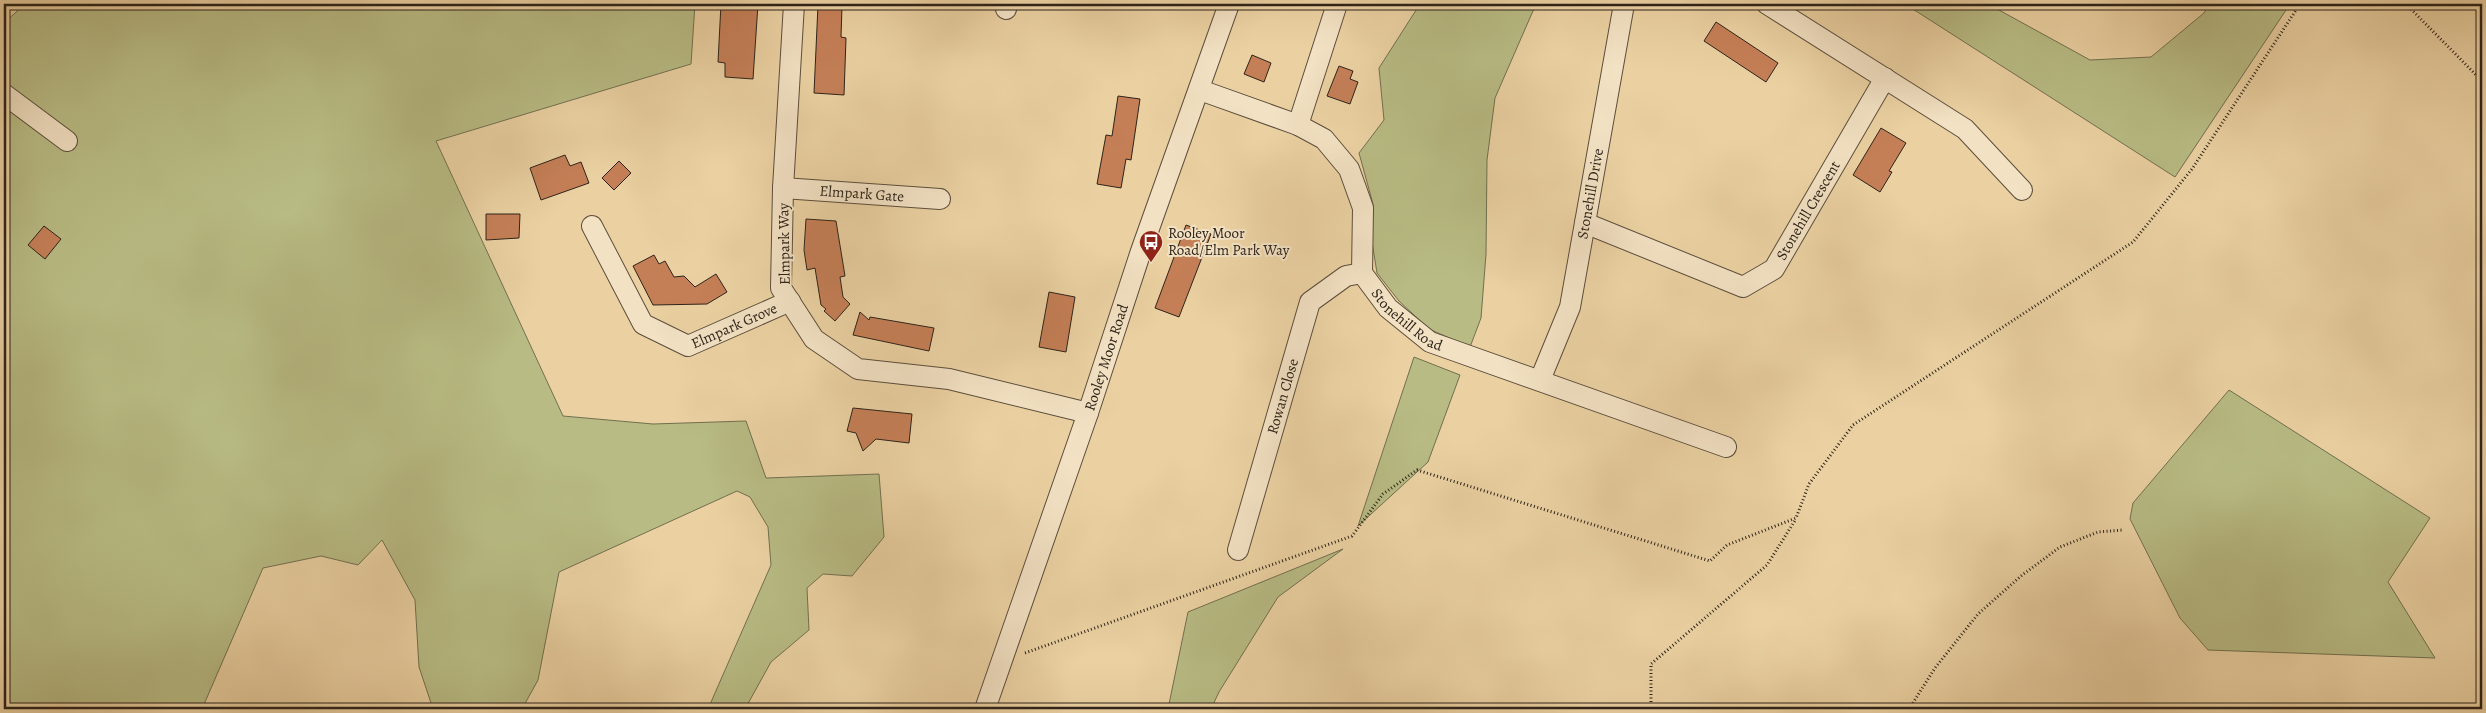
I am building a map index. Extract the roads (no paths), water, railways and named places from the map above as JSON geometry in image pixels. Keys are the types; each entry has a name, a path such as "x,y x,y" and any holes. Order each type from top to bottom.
{"street":[{"name":"Elmpark Way","path":"794,4 783,188 782,288 814,339 858,370 949,379 1088,413"},
{"name":"Rooley Moor Road","path":"985,709 1088,413 1141,251 1200,90 1229,4"},
{"path":"1298,125 1337,4"},
{"name":"Stonehill Drive","path":"1540,380 1570,307 1624,4"},
{"path":"1780,7 1965,129 2022,190"},
{"name":"Stonehill Crescent","path":"1585,223 1743,287 1774,269 1885,78"},
{"name":"Stonehill Road","path":"1200,90 1298,125 1324,139 1349,168 1363,208 1362,273 1388,308 1430,342 1726,446"},
{"path":"4,94 67,141"},
{"name":"Elmpark Gate","path":"783,188 940,199"},
{"name":"Elmpark Grove","path":"592,226 643,324 688,346 790,301"},
{"name":"Rowan Close","path":"1238,550 1310,302 1346,276 1362,273"}],"place":[{"name":"Rooley Moor Road/Elm Park Way","path":"1151,263"}]}
